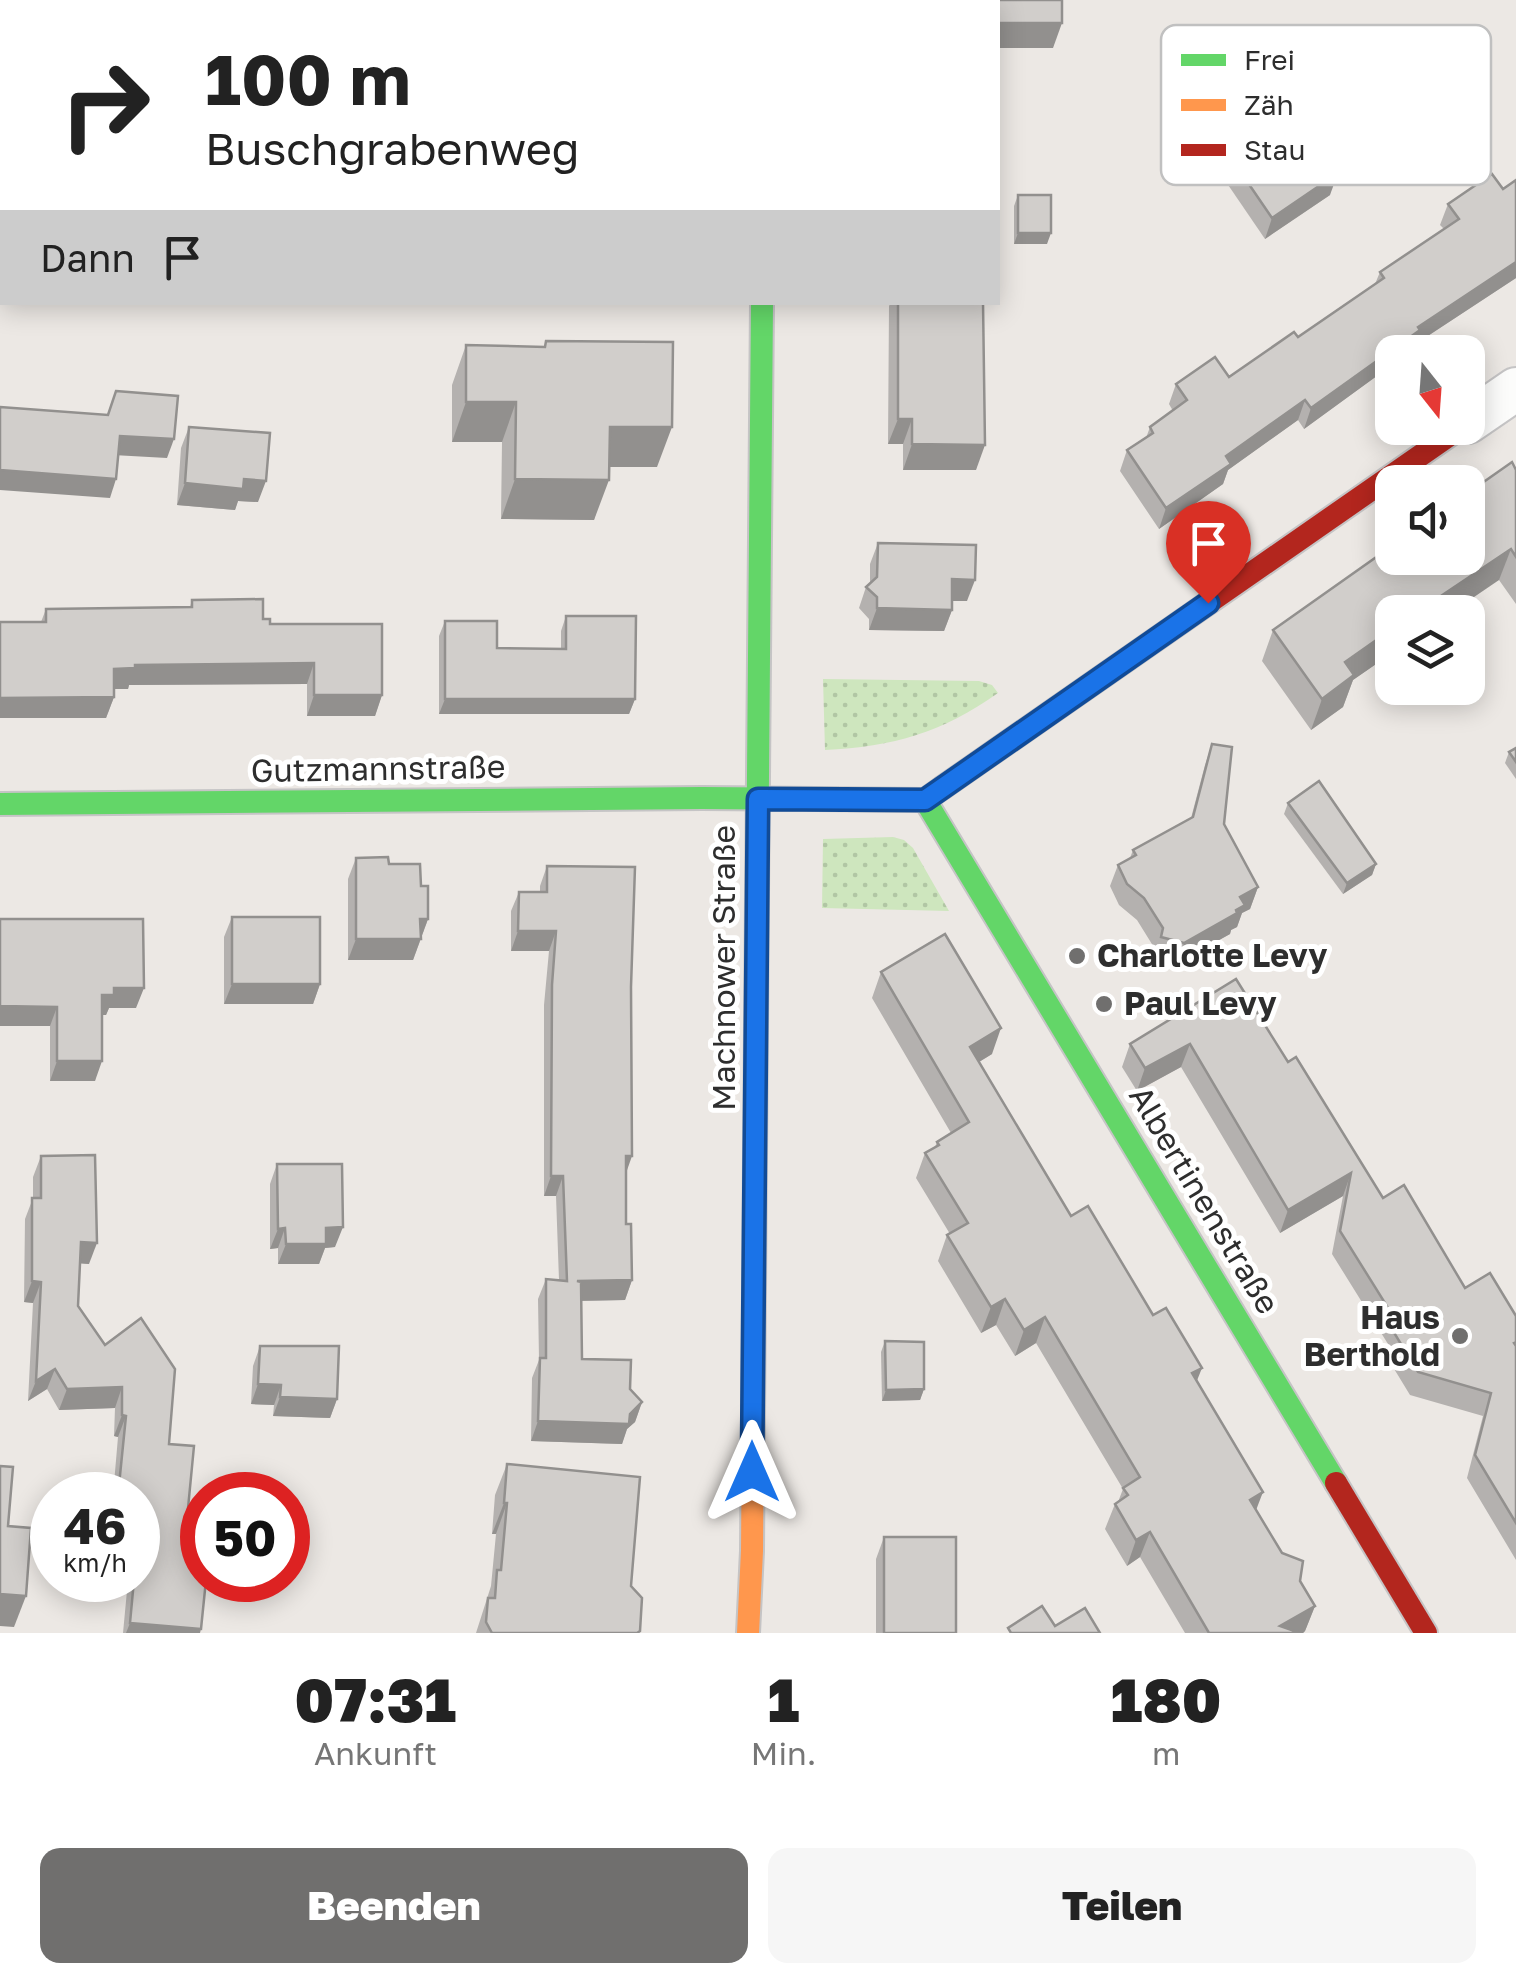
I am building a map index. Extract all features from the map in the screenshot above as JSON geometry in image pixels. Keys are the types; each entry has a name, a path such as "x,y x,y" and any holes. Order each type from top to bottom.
{"street":[{"name":"Machnower Straße","path":"748,1633 762,305"},
{"path":"1485,410 1516,389"},
{"path":"925,800 1436,445"},
{"name":"Gutzmannstraße","path":"0,804 925,800"},
{"name":"Albertinenstraße","path":"925,800 1426,1633"}],"green space":[{"path":"823,679 979,681 992,685 998,693 957,718 916,735 825,750"},
{"path":"893,837 913,848 949,911 822,908 823,839"}],"building":[{"path":"1000,0 1062,0 1062,23 1000,23"},
{"path":"1492,174 1503,189 1516,180 1516,262 1418,327 1420,330 1413,335 1375,335 1375,362 1311,408 1305,400 1226,456 1231,464 1166,508 1127,450 1153,433 1150,427 1187,400 1176,384 1215,357 1229,377 1294,332 1298,337 1384,278 1380,272 1459,219 1448,204 1476,185 1491,185"},
{"path":"1249,185 1320,185 1272,218"},
{"path":"1018,195 1051,195 1051,233 1018,233"},
{"path":"898,305 983,305 985,445 912,444 912,419 898,419"},
{"path":"546,341 673,342 672,427 610,427 609,480 515,479 516,402 466,402 466,345 545,347"},
{"path":"116,391 178,396 174,439 120,436 116,479 0,470 0,407 108,415"},
{"path":"189,427 270,433 266,481 244,479 243,489 185,483"},
{"path":"1512,462 1516,470 1516,557 1511,549 1485,566 1485,481"},
{"path":"878,543 976,545 975,580 952,579 952,610 877,608 877,597 866,587 877,577"},
{"path":"1375,558 1375,575 1472,575 1442,595 1375,595 1375,641 1345,662 1354,675 1322,699 1273,630"},
{"path":"263,599 263,619 270,619 270,624 382,624 382,695 314,695 314,663 135,665 114,669 114,697 0,698 0,622 46,622 46,609 192,607 192,600"},
{"path":"566,616 636,616 635,699 445,699 445,621 497,621 497,648 566,649"},
{"path":"1212,744 1232,747 1224,824 1258,887 1240,897 1245,905 1237,913 1184,943 1161,937 1163,928 1144,898 1127,884 1118,865 1136,855 1133,850 1193,817"},
{"path":"1319,781 1376,864 1347,883 1288,803"},
{"path":"388,857 389,864 420,864 421,886 428,886 428,919 420,919 421,939 356,939 356,858"},
{"path":"547,866 635,867 632,1156 626,1156 626,1224 631,1224 632,1280 577,1281 581,1282 582,1359 631,1360 630,1389 642,1402 630,1414 629,1424 538,1421 540,1358 546,1358 546,1279 567,1281 563,1176 551,1176 556,931 518,931 519,892 547,892"},
{"path":"232,917 320,917 320,984 232,984"},
{"path":"0,919 143,919 144,988 114,988 114,995 102,995 102,1061 57,1061 57,1007 0,1006"},
{"path":"945,934 1001,1028 970,1047 1071,1216 1088,1206 1153,1315 1166,1308 1202,1368 1192,1373 1263,1492 1250,1500 1282,1553 1303,1561 1300,1581 1315,1606 1280,1626 1300,1633 1209,1633 1150,1532 1136,1540 1115,1504 1128,1495 1123,1488 1140,1477 1045,1317 1024,1330 1005,1299 991,1307 947,1235 968,1223 925,1153 969,1122 881,972"},
{"path":"1236,979 1288,1062 1296,1057 1383,1198 1404,1185 1465,1288 1490,1273 1516,1316 1516,1523 1475,1455 1491,1393 1418,1372 1393,1331 1400,1327 1340,1231 1351,1173 1288,1210 1190,1044 1145,1068 1130,1044"},
{"path":"95,1155 97,1243 81,1242 78,1306 105,1345 141,1318 175,1369 169,1444 194,1446 192,1472 180,1472 180,1602 204,1602 201,1629 130,1623 132,1602 160,1602 160,1472 120,1472 126,1416 122,1415 122,1387 67,1389 55,1369 36,1381 41,1282 32,1281 32,1198 41,1198 41,1156"},
{"path":"277,1164 342,1164 343,1227 326,1228 326,1244 286,1244 285,1228 278,1229"},
{"path":"885,1341 924,1342 924,1389 886,1390"},
{"path":"260,1346 339,1346 337,1399 280,1397 281,1385 258,1384"},
{"path":"507,1464 640,1477 631,1586 642,1598 640,1631 492,1633 486,1622 488,1598 495,1598 497,1570 501,1570"},
{"path":"0,1466 13,1467 8,1526 30,1528 30,1542 26,1596 0,1594"},
{"path":"884,1537 956,1537 956,1633 884,1633"},
{"path":"1042,1606 1055,1626 1085,1608 1100,1633 1011,1633 1008,1628"}],"traffic: fast":[{"path":"757,894 762,305"},
{"path":"0,804 925,800 942,788"},
{"path":"925,800 1336,1483"}],"traffic: slow":[{"path":"748,1633 752,1551 757,894"}],"traffic: jam":[{"path":"942,788 1436,445"},
{"path":"1336,1483 1426,1633"}],"place":[{"name":"Charlotte Levy","path":"1077,956"},
{"name":"Paul Levy","path":"1104,1004"},
{"name":"Haus Berthold","path":"1460,1336"}],"route":[{"path":"752,1472 758,799 925,800 1208,603"}]}
